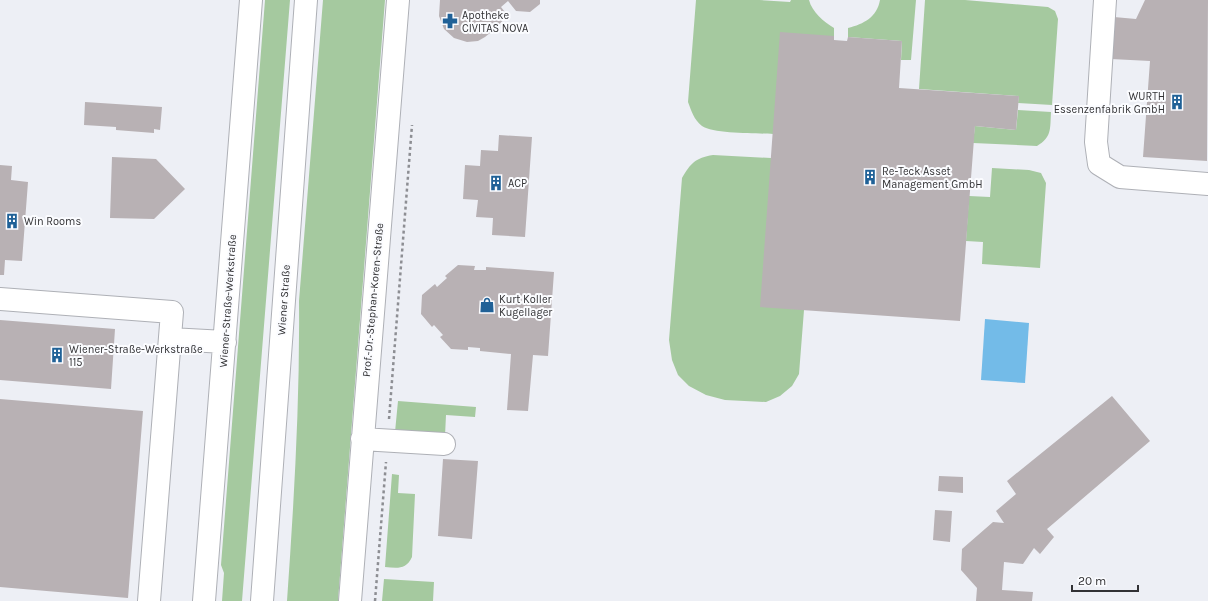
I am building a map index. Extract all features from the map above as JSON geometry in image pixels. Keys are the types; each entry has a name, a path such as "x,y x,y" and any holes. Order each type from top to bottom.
{"street":[{"name":"Wiener-Straße-Werkstraße","path":"204,601 251,0"},
{"name":"Wiener Straße","path":"262,601 306,0"},
{"name":"Prof.-Dr.-Stephan-Koren-Straße","path":"350,601 398,0"},
{"path":"1105,0 1096,142 1099,164 1120,177 1208,184"},
{"path":"0,299 172,312 149,601"},
{"path":"170,338 224,342"},
{"path":"362,439 444,444"}],"path":[{"path":"375,601 412,123"}],"green space":[{"path":"265,0 290,0 242,601 222,601 224,573 221,565"},
{"path":"323,0 385,0 338,601 287,601 299,376 299,301"},
{"path":"696,0 759,0 790,2 791,0 809,0 813,9 819,16 834,28 834,36 773,134 736,133 708,129 699,124 695,118 688,102"},
{"path":"880,0 916,0 911,60 901,60 902,41 848,37 848,28 869,19 876,11"},
{"path":"925,0 965,0 1048,7 1055,11 1058,19 1052,105 1018,103 1019,96 919,89"},
{"path":"1018,110 1051,112 1048,136 1042,143 1037,146 973,143 975,126 1016,130"},
{"path":"713,155 771,158 804,310 799,374 792,386 780,396 766,402 725,400 706,395 689,386 678,375 672,360 669,340 682,178 694,162"},
{"path":"992,168 1029,170 1041,173 1046,183 1040,268 982,264 983,242 966,241 969,196 990,197"},
{"path":"398,401 476,407 475,417 446,415 445,436 395,432"},
{"path":"392,474 399,475 398,493 415,494 412,557 407,564 397,568 385,567"},
{"path":"384,579 434,582 433,601 382,601"}],"water":[{"path":"985,319 1029,323 1025,383 981,380"}],"building":[{"path":"440,0 540,0 540,4 530,12 516,11 508,1 501,7 508,16 497,26 495,25 490,33 485,37 478,41 467,42 454,38 444,29 439,16"},
{"name":"WURTH Essenzenfabrik GmbH","path":"1145,0 1208,0 1207,161 1143,157 1150,61 1111,59 1114,17 1136,19"},
{"name":"Re-Teck Asset Management GmbH","path":"780,32 834,36 834,40 847,41 848,37 902,41 899,88 1019,96 1016,130 975,126 960,321 760,307"},
{"path":"85,102 162,107 160,130 154,129 154,133 116,130 116,127 84,125"},
{"name":"ACP","path":"499,135 532,137 525,237 492,235 493,218 476,217 478,200 463,199 465,165 480,166 481,150 498,151"},
{"path":"112,157 156,159 185,189 154,219 110,218"},
{"name":"Win Rooms","path":"0,165 12,166 11,180 28,182 22,261 5,260 4,275 0,275"},
{"name":"Kurt Koller Kugellager","path":"458,265 475,266 474,270 486,270 486,267 554,272 548,356 533,355 528,411 507,410 511,354 480,351 480,348 468,347 468,350 451,349 440,337 443,335 434,325 432,327 421,314 422,295 435,284 437,287 447,278 445,276"},
{"name":"Wiener-Straße-Werkstraße 115","path":"0,320 115,329 111,389 0,380"},
{"path":"1112,396 1150,441 1047,529 1054,537 1040,554 1034,548 1023,564 1004,562 1002,590 1033,592 1032,601 976,601 977,588 961,570 962,549 993,522 1004,523 996,511 1016,494 1007,481"},
{"path":"0,399 143,411 128,598 0,587"},
{"path":"443,459 478,461 472,539 438,536"},
{"path":"939,476 963,477 963,493 938,491"},
{"path":"935,510 952,511 950,542 933,540"}],"place":[{"name":"Apotheke CIVITAS NOVA","path":"450,21"},
{"name":"WURTH Essenzenfabrik GmbH","path":"1177,102"},
{"name":"Re-Teck Asset Management GmbH","path":"870,177"},
{"name":"ACP","path":"496,183"},
{"name":"Win Rooms","path":"12,221"},
{"name":"Kurt Koller Kugellager","path":"487,305"},
{"name":"Wiener-Straße-Werkstraße 115","path":"57,355"}]}
